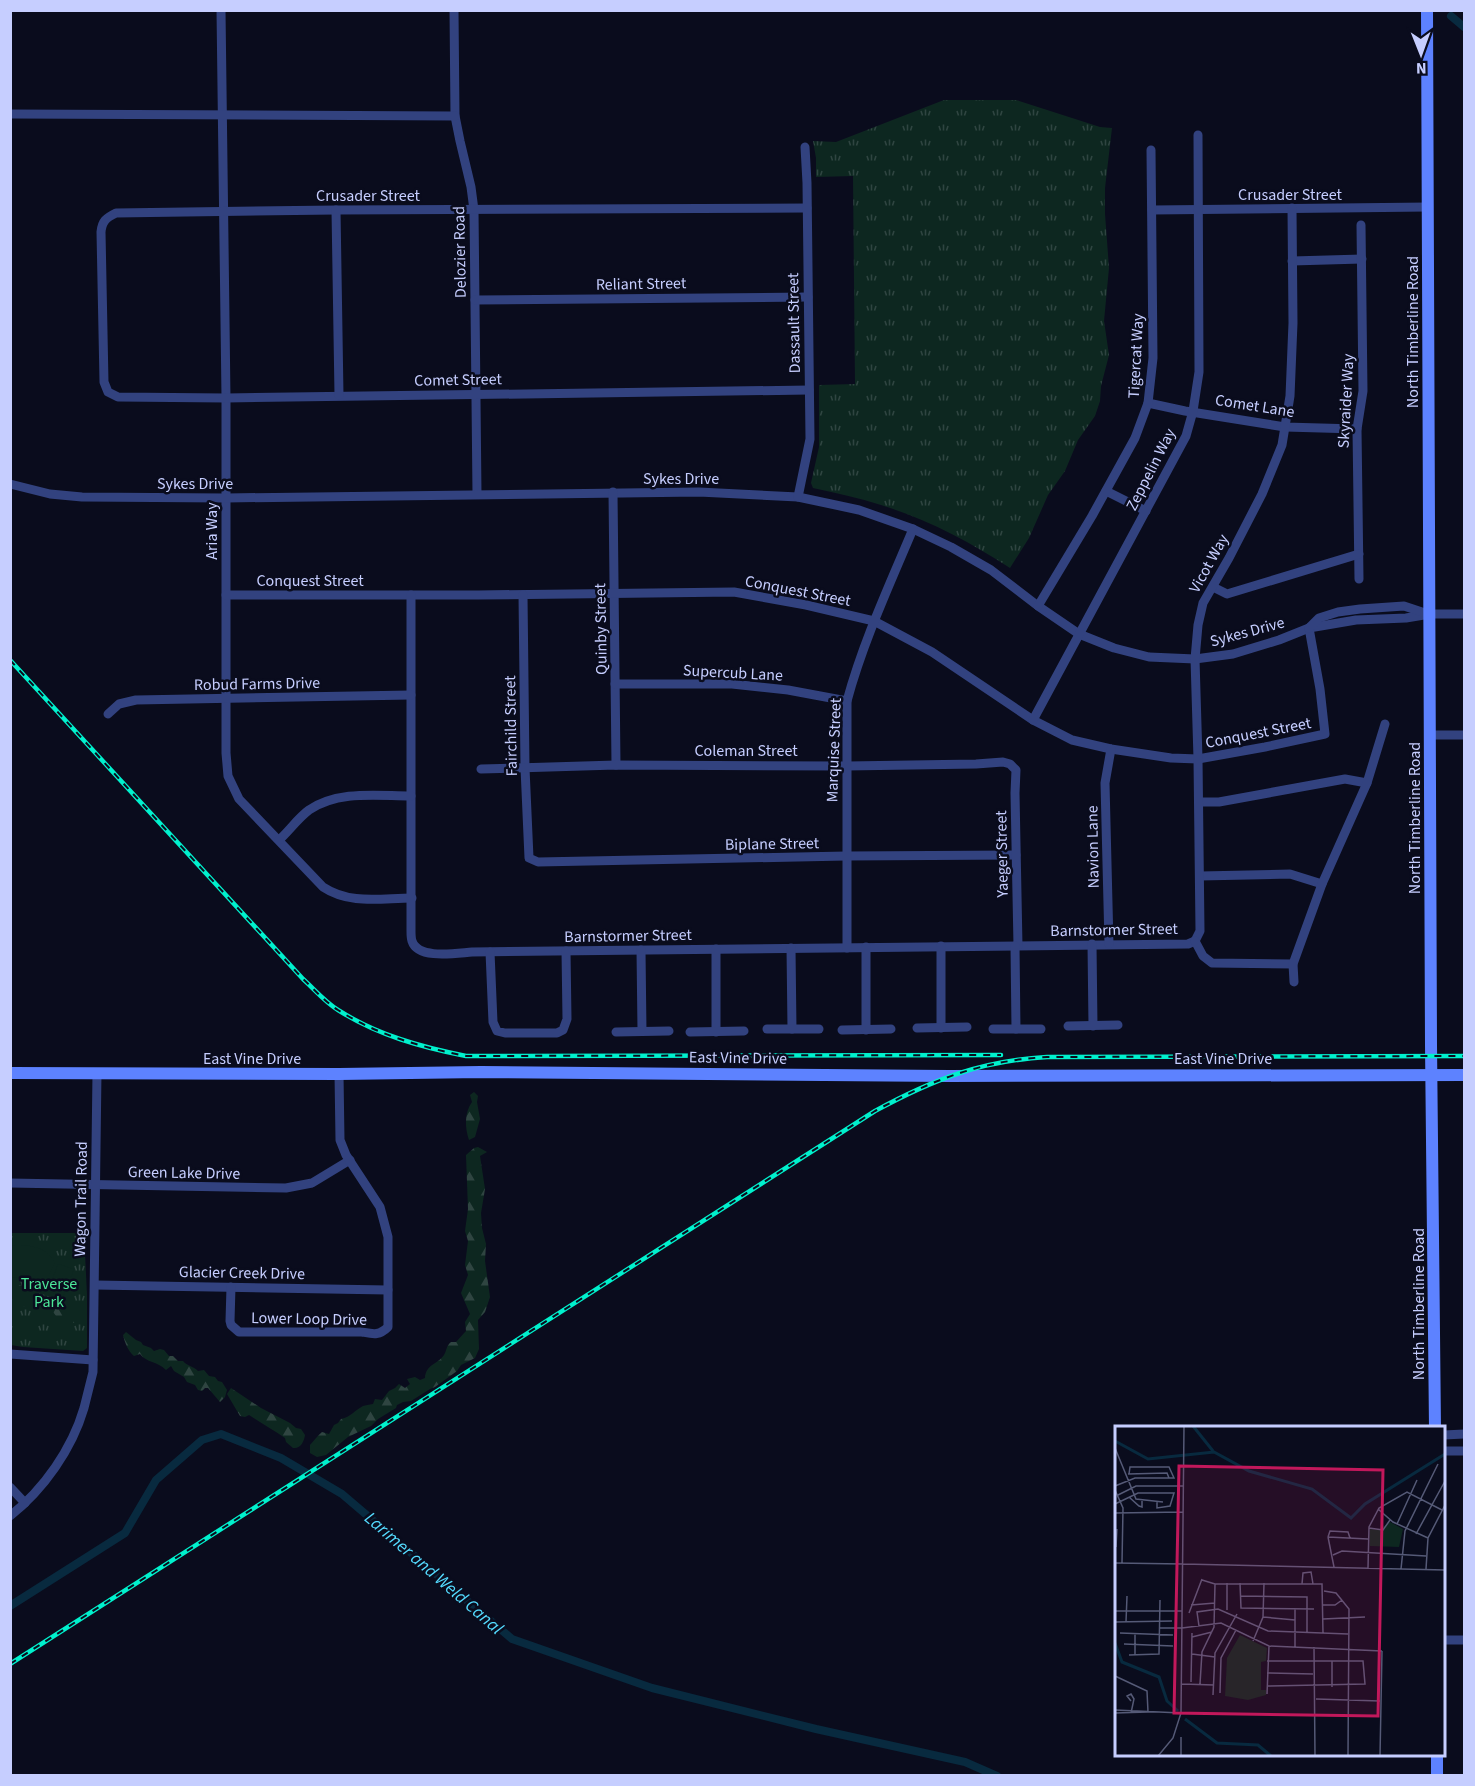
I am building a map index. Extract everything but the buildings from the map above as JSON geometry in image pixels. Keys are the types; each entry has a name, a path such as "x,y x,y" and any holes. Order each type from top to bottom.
{"main road":[{"name":"North Timberline Road","path":"1427,10 1435,1426"},
{"name":"East Vine Drive","path":"10,1073 481,1072 937,1076 1464,1074"},
{"path":"1437,1756 1437,1776"}],"street":[{"name":"Aria Way","path":"221,10 228,776 239,799 323,887 338,896 351,899 412,898"},
{"name":"Delozier Road","path":"454,10 455,116 474,210 477,494"},
{"path":"10,114 455,116"},
{"name":"Zeppelin Way","path":"1033,720 1186,436 1193,411 1199,372 1198,135"},
{"name":"Dassault Street","path":"798,497 810,440 805,147"},
{"name":"Tigercat Way","path":"1038,606 1135,438 1148,403 1153,358 1151,150"},
{"name":"Crusader Street","path":"1152,210 1428,207"},
{"name":"Crusader Street","path":"108,392 104,382 101,232 106,218 116,213 807,208"},
{"name":"Vicot Way","path":"1195,941 1200,931 1199,802 1194,659 1198,626 1203,603 1262,494 1282,445 1290,396 1292,208"},
{"path":"336,210 339,395"},
{"name":"Skyraider Way","path":"1359,579 1357,429 1363,391 1361,225"},
{"path":"1292,261 1362,259"},
{"name":"Reliant Street","path":"475,300 808,297"},
{"name":"Comet Street","path":"108,392 118,397 132,398 226,398 809,390"},
{"name":"Comet Lane","path":"1148,403 1285,427 1357,429"},
{"name":"Sykes Drive","path":"10,484 50,494 82,497 226,498 699,492 798,497 859,510 913,529 991,570 1079,634 1114,648 1149,657 1194,659 1233,654 1309,628 1319,618 1338,612 1404,606 1430,614 1464,614"},
{"path":"1106,490 1146,511"},
{"name":"Quinby Street","path":"613,492 616,765"},
{"name":"Marquise Street","path":"846,948 847,701 874,621 913,529"},
{"path":"1213,586 1227,594 1359,554"},
{"name":"Conquest Street","path":"226,595 734,592 806,605 874,621 932,652 1033,720 1072,740 1111,749 1171,758 1198,759 1325,734 1309,628"},
{"name":"Barnstormer Street","path":"411,595 412,941 416,948 430,954 1188,944 1195,941"},
{"name":"Fairchild Street","path":"523,595 525,768 529,858"},
{"name":"Supercub Lane","path":"615,684 732,684 788,690 847,701"},
{"name":"Robud Farms Drive","path":"108,714 119,704 136,700 411,695"},
{"path":"1294,982 1293,964 1322,884 1367,783 1385,724"},
{"path":"1431,735 1464,735"},
{"name":"Navion Lane","path":"1109,944 1105,783 1111,749"},
{"name":"Coleman Street","path":"481,769 616,765 847,766 1003,762 1010,764"},
{"name":"Yaeger Street","path":"1010,764 1016,770 1016,1029"},
{"path":"1199,802 1219,802 1345,779 1367,783"},
{"path":"279,840 309,810 330,800 350,795 411,796"},
{"name":"Biplane Street","path":"529,858 538,862 1016,855"},
{"path":"1200,876 1290,874 1322,884"},
{"path":"1195,941 1203,956 1212,963 1293,964"},
{"path":"1092,944 1093,1026"},
{"path":"941,946 941,1028"},
{"path":"866,947 866,1030"},
{"path":"791,948 792,1029"},
{"path":"716,949 717,1032"},
{"path":"641,950 642,1032"},
{"path":"490,952 493,1022 497,1031 557,1033 563,1030 567,1019 566,951"},
{"path":"1068,1026 1118,1025"},
{"path":"917,1028 967,1027"},
{"path":"766,1029 819,1029"},
{"path":"842,1030 891,1029"},
{"path":"993,1029 1041,1029"},
{"path":"616,1032 669,1031"},
{"path":"690,1032 744,1031"},
{"name":"Wagon Trail Road","path":"10,1515 41,1486 59,1461 83,1410 93,1372 97,1074"},
{"path":"339,1074 340,1140 383,1215 388,1237 388,1290"},
{"name":"Green Lake Drive","path":"10,1183 286,1188 312,1183 350,1160"},
{"name":"Glacier Creek Drive","path":"95,1285 388,1290"},
{"name":"Lower Loop Drive","path":"231,1287 230,1321 239,1332 362,1332 372,1335 388,1328 388,1290"},
{"path":"10,1353 93,1360"},
{"path":"1445,1435 1464,1434"},
{"path":"1445,1451 1464,1451"},
{"path":"10,1487 25,1503"},
{"path":"1445,1640 1464,1640"}],"green space":[{"path":"944,100 1016,100 1100,127 1112,128 1105,188 1109,268 1104,321 1109,355 1101,386 1100,401 1095,416 1078,440 1065,471 1048,495 1029,538 1010,568 964,540 915,517 873,502 813,488 811,483 819,447 819,385 855,384 853,176 816,177 813,141 836,142"},
{"path":"474,1092 478,1096 480,1119 475,1137 469,1140 466,1116 472,1102 470,1095"},
{"path":"478,1147 487,1152 480,1156 485,1189 481,1213 490,1297 485,1312 478,1320 479,1349 475,1358 461,1365 457,1371 435,1387 411,1401 397,1405 371,1426 348,1437 326,1455 317,1457 310,1453 310,1445 322,1432 329,1434 341,1419 348,1417 363,1406 373,1404 375,1399 382,1400 399,1384 405,1388 410,1384 407,1379 425,1378 427,1370 444,1355 449,1344 456,1342 466,1331 465,1322 470,1314 461,1293 468,1275 465,1265 468,1241 465,1231 468,1209 466,1155"},
{"name":"Traverse Park","path":"11,1233 84,1233 87,1348 83,1351 11,1345"},
{"path":"11,1246 33,1246 48,1253 55,1263 48,1276 38,1283 22,1277 11,1278"},
{"path":"58,1264 74,1269 63,1297 48,1291"},
{"path":"10,1284 35,1288 42,1295 59,1301 66,1308 74,1308 77,1321 74,1323 60,1319 49,1306 45,1312 31,1304 24,1307 19,1305 13,1301"},
{"path":"126,1332 154,1351 164,1350 178,1361 183,1361 198,1371 204,1370 209,1376 215,1377 227,1390 225,1397 220,1402 208,1388 198,1390 171,1366 166,1370 140,1354 134,1356 128,1349 123,1335"},
{"path":"231,1388 261,1408 301,1429 305,1435 302,1444 293,1448 285,1438 249,1415 240,1416 227,1394"}],"waterway":[{"path":"1451,16 1464,27"},
{"name":"Larimer and Weld Canal","path":"10,1606 125,1533 156,1480 202,1440 221,1434 281,1458 342,1494 512,1639 652,1688 816,1729 965,1762 997,1776"}],"railway":[{"path":"10,660 303,979 338,1010 384,1033 433,1049 466,1056 1001,1055"},
{"path":"10,1664 875,1111 938,1081 979,1067 1047,1057 1464,1056"}]}
